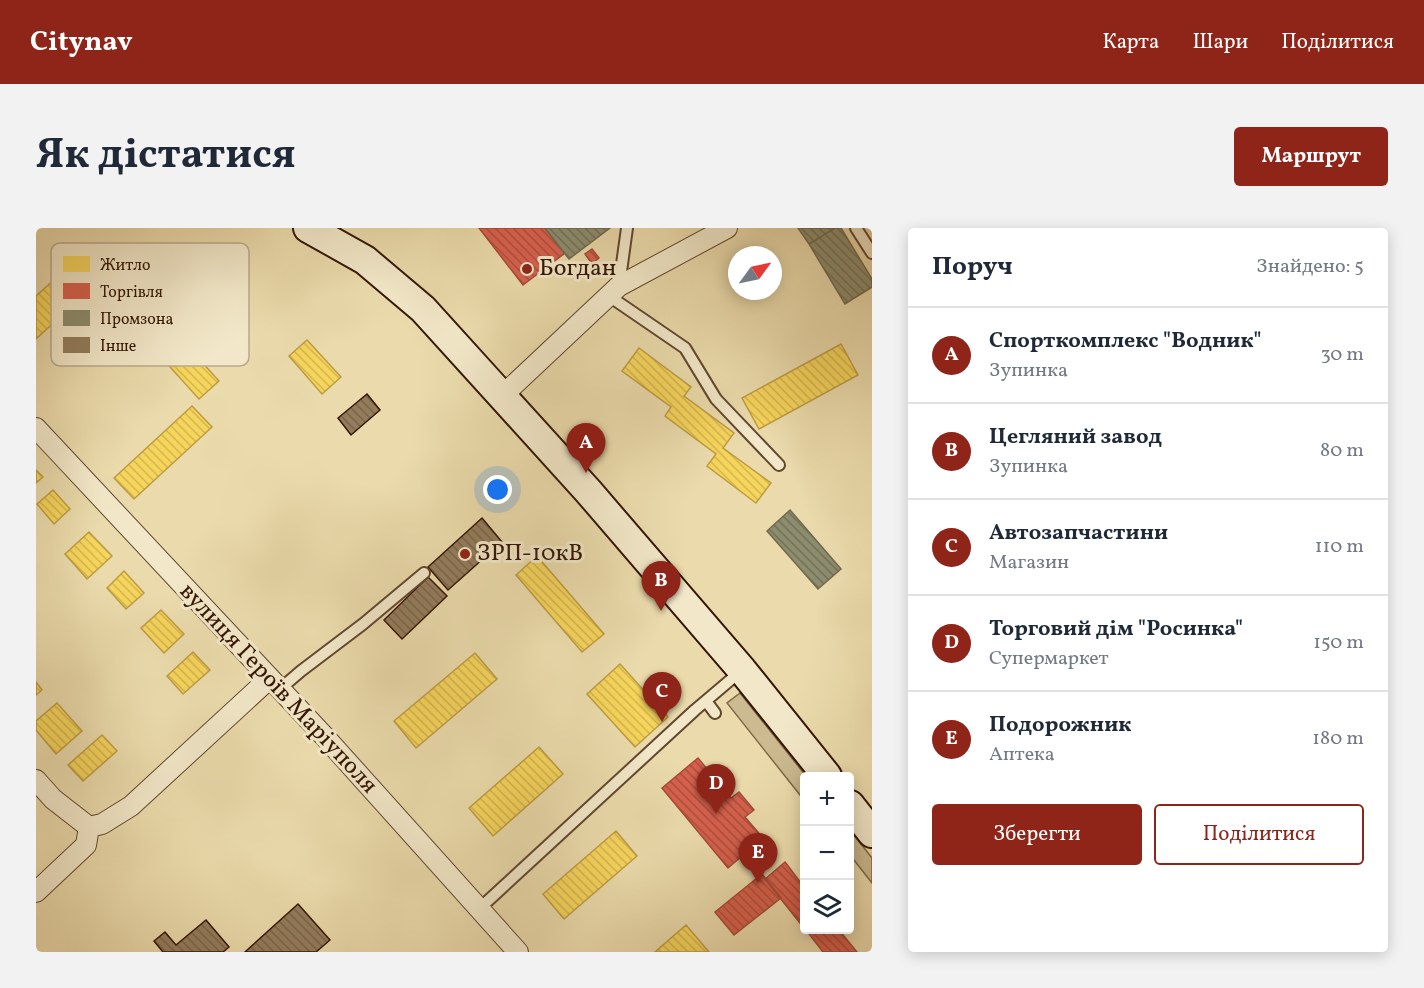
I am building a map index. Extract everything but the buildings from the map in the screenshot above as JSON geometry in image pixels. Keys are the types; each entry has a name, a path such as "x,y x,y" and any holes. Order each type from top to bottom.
{"main road":[{"path":"308,228 365,260 415,302 588,491 742,670 823,772"},
{"path":"854,811 872,833"}],"street":[{"path":"502,396 614,291 727,228"},
{"name":"вулиця Героїв Маріуполя","path":"36,428 275,683 518,952"},
{"path":"89,827 102,824 131,806 275,683"},
{"path":"36,780 53,799 89,827"},
{"path":"36,892 86,845 89,827"}],"lane":[{"path":"627,228 614,291 685,348 716,399 779,465"},
{"path":"856,228 872,253"},
{"path":"275,683 301,670 363,624 424,573"},
{"path":"479,909 742,670"},
{"path":"706,701 715,713"}],"shaded area":[{"path":"740,693 803,772 800,772 800,795 727,703"},
{"path":"854,835 872,858 872,883 854,860"}],"place":[{"name":"Богдан","path":"527,269"},
{"name":"Спорткомплекс \"Водник\"","path":"586,473"},
{"name":"ЗРП-10кВ","path":"465,554"},
{"name":"Цегляний завод","path":"661,611"},
{"name":"Автозапчастини","path":"662,722"},
{"name":"Торговий дім \"Росинка\"","path":"716,814"},
{"name":"Подорожник","path":"758,883"}]}
